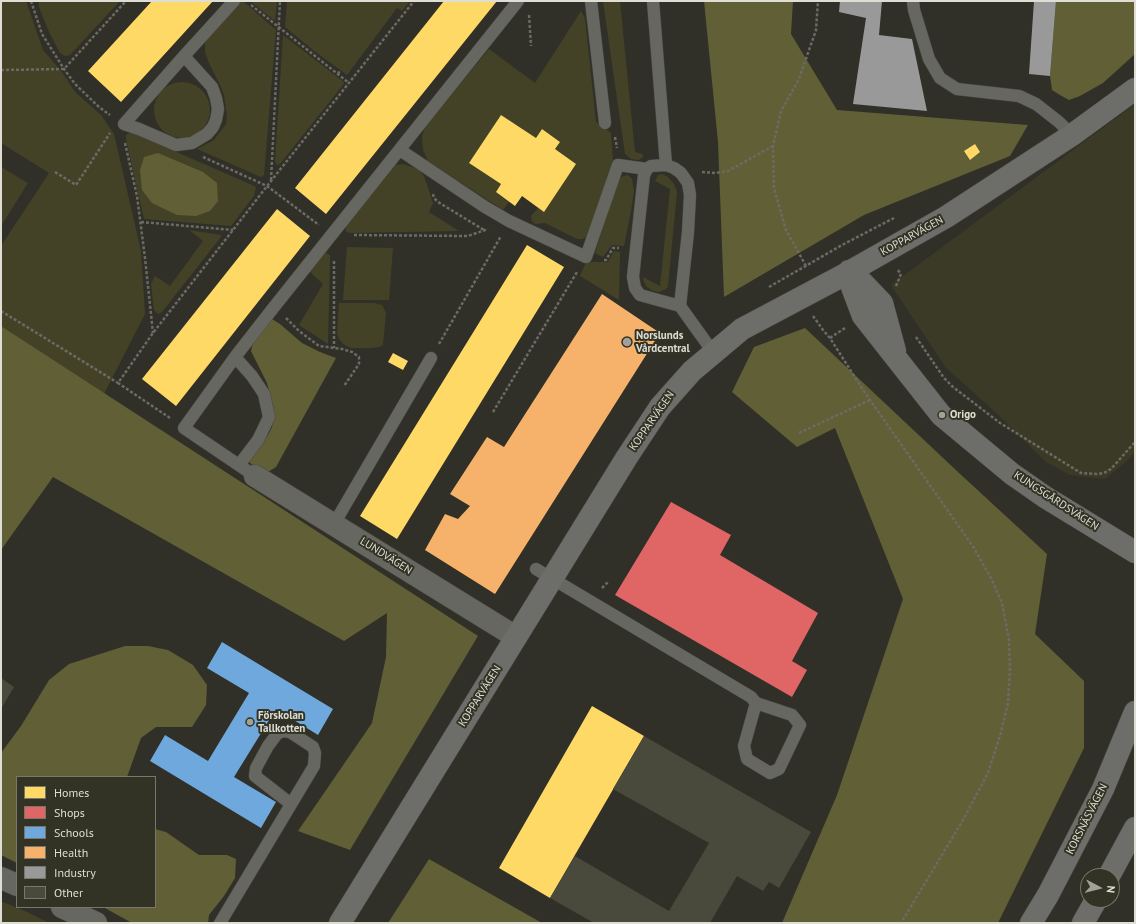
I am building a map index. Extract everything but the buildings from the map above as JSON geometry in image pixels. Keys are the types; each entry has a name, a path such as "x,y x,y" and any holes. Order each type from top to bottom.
{"street":[{"name":"KOPPARVÄGEN","path":"340,923 516,637 544,574 627,457 660,407 692,371 742,329 946,217 1072,135 1135,90"},
{"name":"KUNGSGÅRDSVÄGEN","path":"849,271 852,287 863,316 942,415 1012,474 1045,497 1135,552"},
{"name":"LUNDVÄGEN","path":"247,470 280,492 516,637"},
{"name":"KORSNÄSVÄGEN","path":"1031,923 1048,896 1103,789 1135,712"},
{"path":"1113,868 1135,828"},
{"path":"1,878 16,885"},
{"path":"64,908 96,923"},
{"path":"1083,923 1091,908"}],"lane":[{"path":"184,56 212,87 216,98 218,109 216,120 213,127 207,134 192,143 176,145 124,124 184,56 234,1"},
{"path":"235,357 252,376 264,394 270,417 258,440 247,470 184,428 235,357 274,307 518,1"},
{"path":"591,1 605,123"},
{"path":"653,1 666,165"},
{"path":"913,1 914,10 929,59 940,78 957,89 1019,96 1036,104 1059,122 1072,135"},
{"path":"400,150 485,207 509,221 586,257 618,165 647,169"},
{"path":"680,306 688,232 690,195 688,183 681,173 674,168 666,165 651,166 647,169 644,175 633,277 635,288 640,295 680,306 713,352"},
{"path":"334,524 431,358"},
{"path":"544,574 751,697 756,703 792,715 800,725 779,769 770,774 747,759 744,746 756,703"},
{"path":"220,923 314,766 315,753 313,747 290,732 283,731 277,734 268,746 256,768 255,776 291,804"}],"path":[{"path":"31,1 42,34 75,84 99,107 124,124"},
{"path":"1,70 64,69 126,1"},
{"path":"246,1 349,83"},
{"path":"271,181 280,1"},
{"path":"118,383 153,333 267,186 414,1"},
{"path":"806,266 786,230 774,188 773,146 781,111 799,79 816,30 818,1"},
{"path":"529,9 531,46"},
{"path":"338,74 340,70"},
{"path":"605,123 615,130 618,165"},
{"path":"55,172 76,185 109,133 124,124"},
{"path":"124,124 125,145 137,196 141,222 153,333"},
{"path":"176,145 267,186 332,235 468,236 509,221"},
{"path":"681,173 715,173 728,171 773,146"},
{"path":"431,358 509,221"},
{"path":"141,222 233,230"},
{"path":"332,235 334,255 334,348"},
{"path":"599,260 606,260 613,248 623,248"},
{"path":"493,412 586,257"},
{"path":"274,307 311,341 319,346 342,349 352,352 359,357 359,364 344,386"},
{"path":"1,311 118,383 184,428"},
{"path":"914,333 944,378 953,387 1000,423 1081,473 1097,474 1108,471 1135,442"},
{"path":"830,338 870,400 974,548 992,580 1002,603 1009,640 1010,669 1008,704 1000,736 988,773 963,820 901,923"},
{"path":"798,433 870,400"}],"shaded area":[{"path":"1,1 26,1 43,50 62,72 75,92 101,115 114,134 141,251 145,314 104,394 1,326 1,246 49,173 1,143"},
{"path":"39,1 120,1 70,55 65,56 60,53 49,32 39,7"},
{"path":"239,1 243,1 276,30 264,175 261,177 197,149 214,140 226,124 227,116 224,95 209,63 205,52 205,43 208,37"},
{"path":"250,1 277,1 275,21"},
{"path":"287,1 410,1 402,11 397,8 347,75 285,27"},
{"path":"603,1 620,1 635,152 643,154 643,157 639,160 631,159 625,154"},
{"path":"704,1 793,1 791,34 837,110 1028,125 1010,156 864,215 724,297 718,142"},
{"path":"1056,1 1135,1 1135,54 1103,83 1080,96 1069,100 1052,90 1050,76"},
{"path":"581,11 585,18 596,122 611,133 613,160 591,229 587,237 577,239 545,223 535,224 532,221 531,216 538,208 544,211 576,164 555,149 560,142 542,129 536,138 501,115 469,163 501,184 496,192 509,202 503,210 428,161 423,150 422,137 425,126 489,49 535,83"},
{"path":"283,35 344,82 280,164 277,165 275,161"},
{"path":"177,82 187,82 202,90 208,99 210,110 208,121 202,130 187,138 177,138 166,133 159,126 154,115 154,105 159,94 166,87"},
{"path":"1135,104 1135,452 1127,461 1105,479 1070,475 1046,462 992,409 946,368 891,285"},
{"path":"131,132 256,187 254,196 231,226 144,219 126,139 126,135"},
{"path":"158,153 203,172 217,183 218,201 210,211 196,216 177,215 152,203 142,190 140,170 144,157"},
{"path":"403,164 418,169 424,176 433,203 429,212 459,231 346,232 346,224 395,165"},
{"path":"1,167 28,183 1,226"},
{"path":"662,174 668,177 674,184 677,192 668,286 666,289 659,292 653,291 647,287 643,277 660,286 670,189 655,181 658,175"},
{"path":"628,175 632,179 634,191 624,246 612,245 603,257 595,253 618,180 623,176"},
{"path":"189,230 221,235 221,237 162,312 158,314 154,310 151,284 155,276 170,286 203,241"},
{"path":"347,247 393,248 389,300 343,300"},
{"path":"614,251 620,252 619,300 580,276 587,260 592,262 608,262"},
{"path":"326,253 330,255 328,344 299,325 323,284 309,271 320,255"},
{"path":"339,303 375,303 382,305 386,313 383,345 372,348 351,348 343,344 337,333"},
{"path":"272,319 302,343 336,358 276,467 263,475 249,462 250,457 268,435 272,427 274,410 267,383 251,351 253,343"},
{"path":"1,326 478,636 350,850 298,831 372,723 386,657 387,613 344,641 53,477 1,550"},
{"path":"805,328 1047,554 1035,634 1084,681 1084,748 998,923 782,923 837,795 903,599 835,428 797,447 732,392 754,347"},
{"path":"125,646 148,646 168,650 193,665 207,685 206,705 192,727 156,727 141,738 127,776 16,776 16,862 1,855 1,753 21,726 49,680 69,664"},
{"path":"156,829 166,832 199,855 227,855 236,859 235,878 224,896 209,915 208,923 132,923 105,908 156,908"},
{"path":"429,859 542,923 388,923"},
{"path":"1,901 49,923 1,923"}],"place":[{"name":"Norslunds Vårdcentral","path":"627,342"},
{"name":"Origo","path":"942,415"},
{"name":"Förskolan Tallkotten","path":"250,722"}]}
